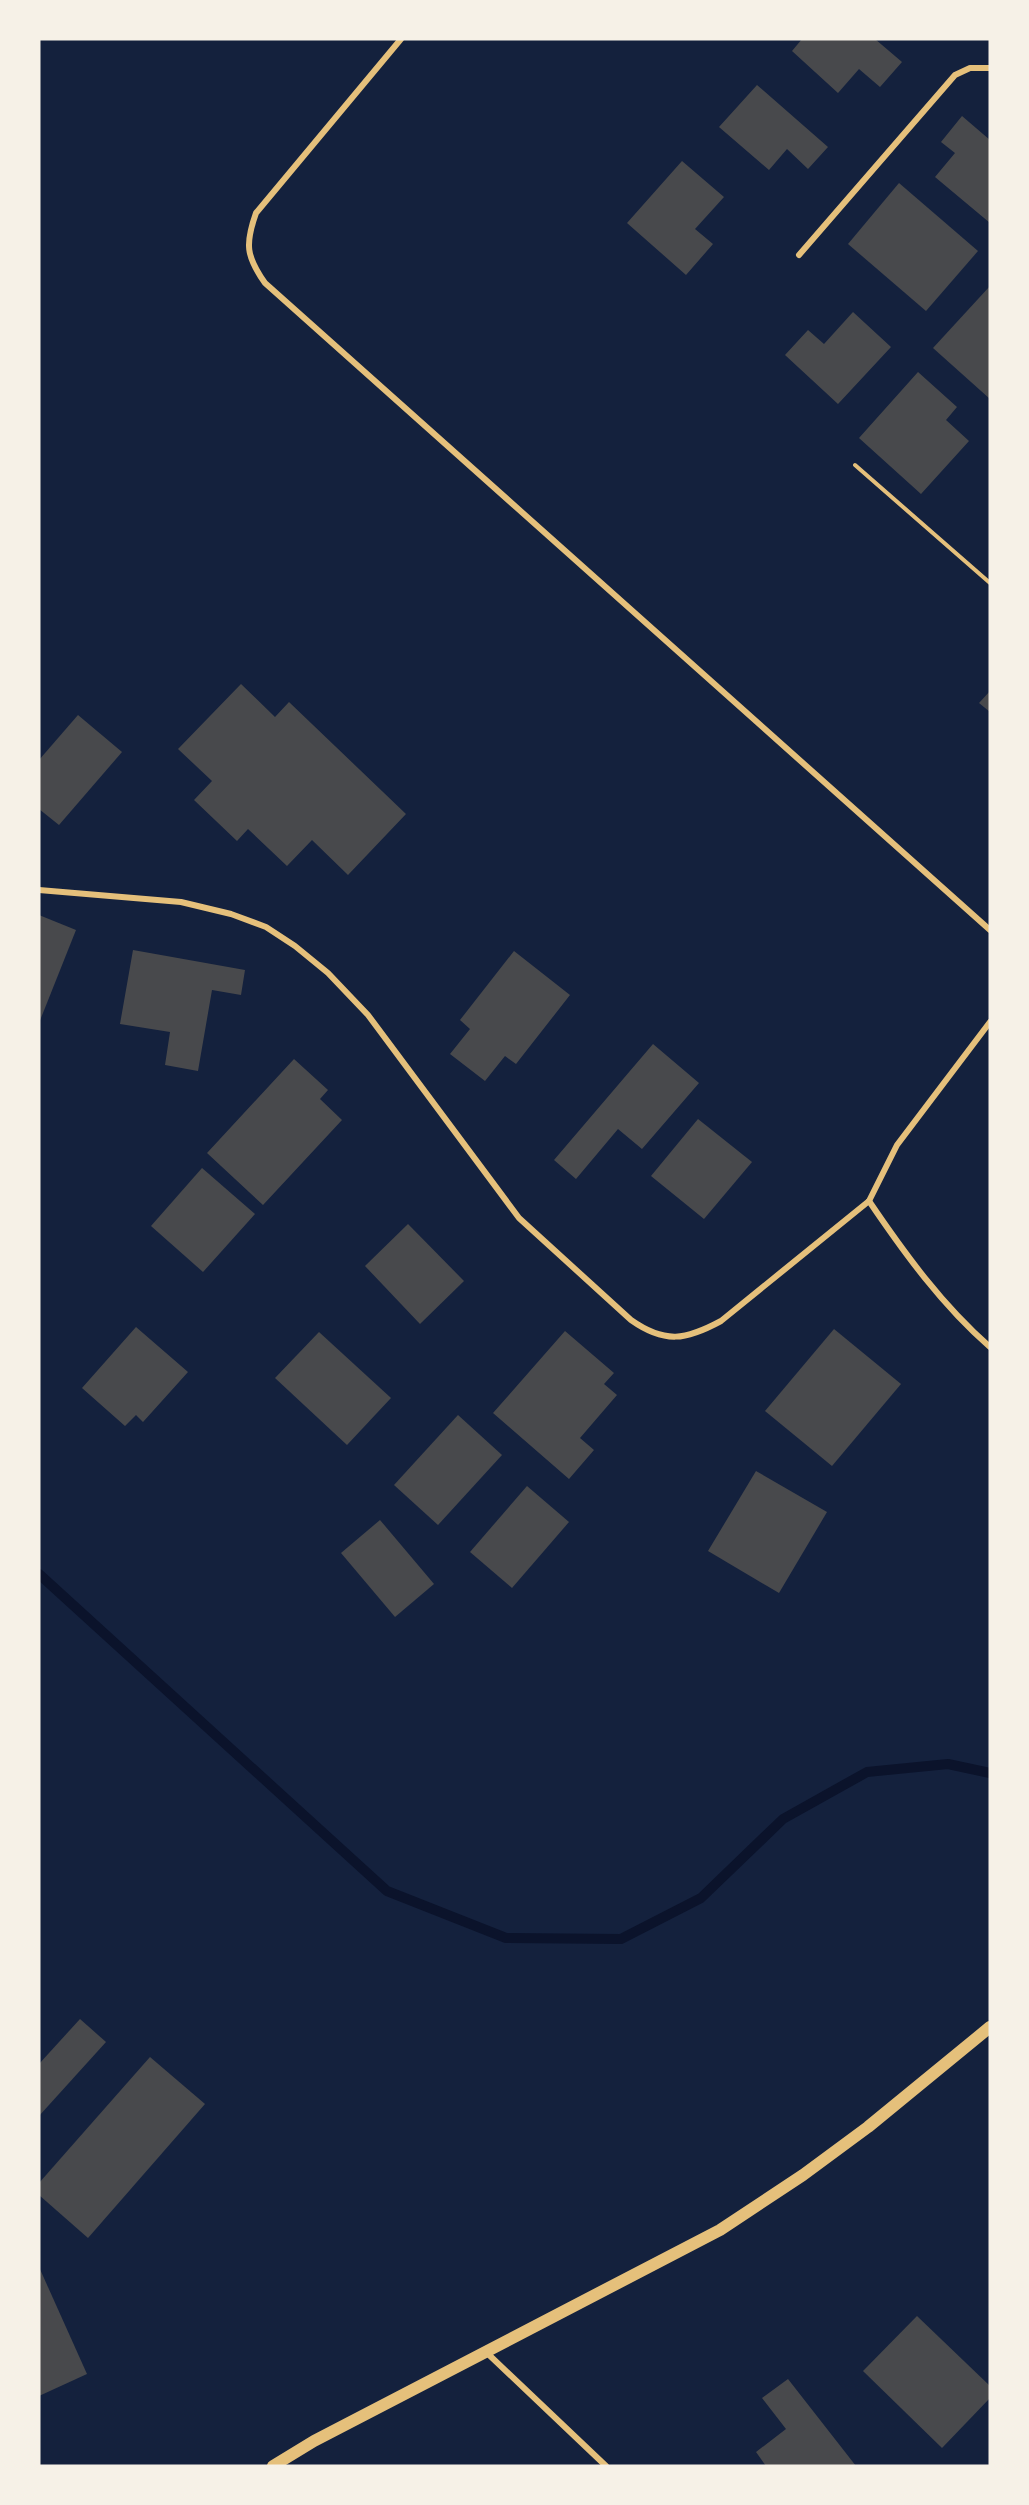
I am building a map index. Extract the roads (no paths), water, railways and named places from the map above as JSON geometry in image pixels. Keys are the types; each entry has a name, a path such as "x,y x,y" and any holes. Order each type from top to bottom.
{"main road":[{"path":"273,2466 314,2442 720,2230 803,2175 859,2134 990,2027"}],"street":[{"path":"402,39 256,213 249,232 248,249 252,264 265,283 990,930"},
{"path":"799,255 955,75 970,68 990,68"},
{"path":"39,890 181,902 231,914 266,927 296,946 328,973 368,1015 519,1218 632,1320 649,1333 667,1337 683,1337 702,1332 721,1321 869,1201 897,1145 990,1022"},
{"path":"869,1201 911,1263 969,1329 990,1347"},
{"path":"486,2352 606,2466"}],"waterway":[{"path":"39,1574 387,1891 506,1938 621,1939 701,1898 783,1819 867,1772 948,1764 990,1773"}]}
